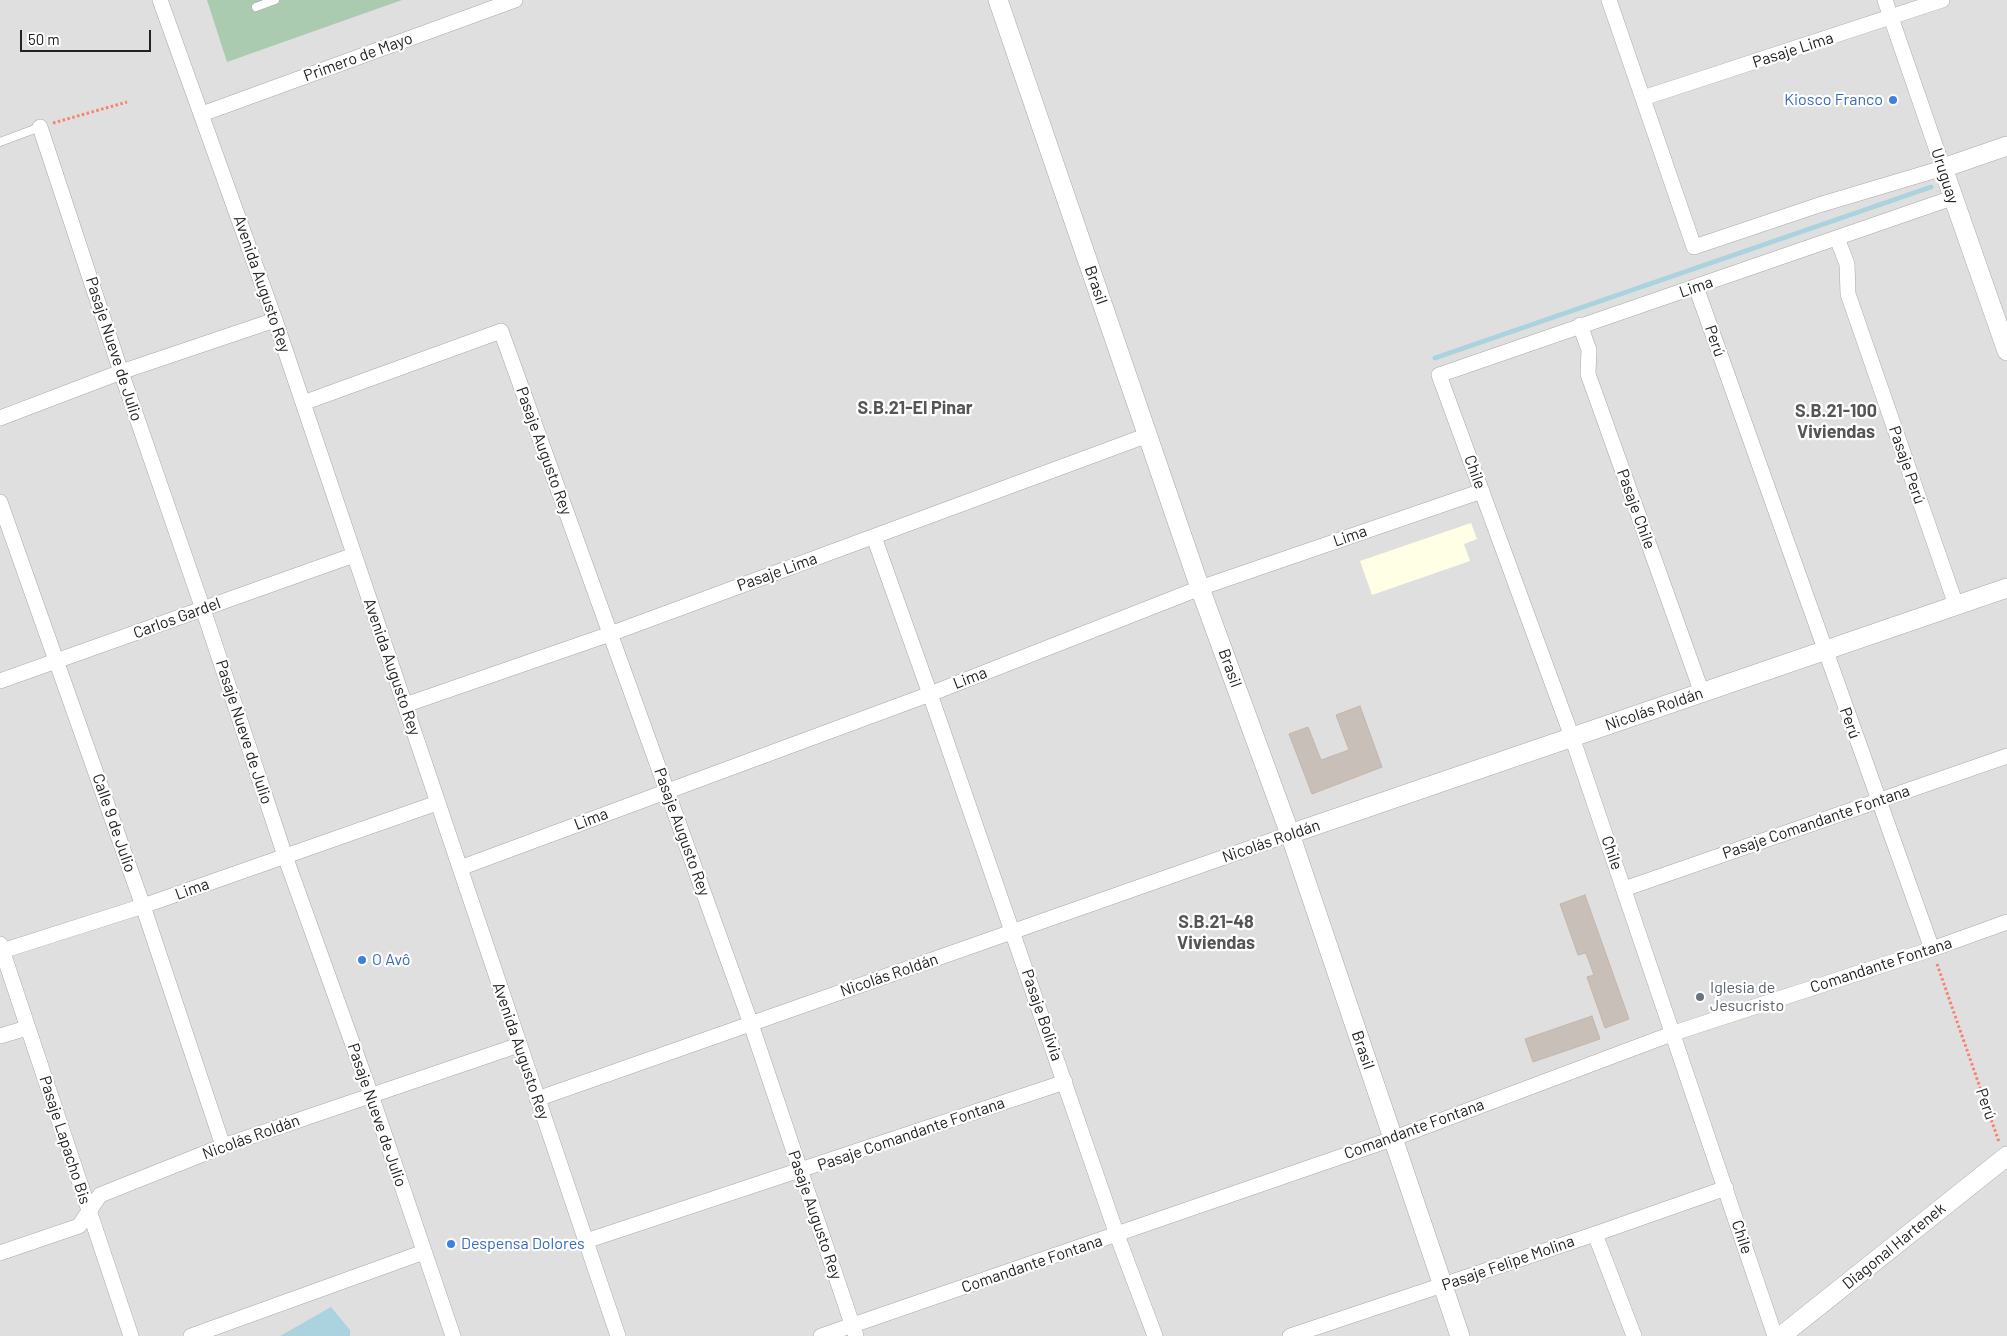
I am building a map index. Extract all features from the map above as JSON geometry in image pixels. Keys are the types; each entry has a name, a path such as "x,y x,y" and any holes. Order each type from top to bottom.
{"street":[{"name":"Avenida Augusto Rey","path":"160,0 304,403 618,1336"},
{"name":"Primero de Mayo","path":"202,114 514,0"},
{"name":"Brasil","path":"998,0 1200,588 1290,834 1460,1336"},
{"path":"1609,0 1694,247 1819,205 1943,168 2007,146"},
{"name":"Uruguay","path":"1885,0 1952,198 2007,351"},
{"name":"Pasaje Lima","path":"1643,98 1942,0"},
{"name":"Pasaje Nueve de Julio","path":"40,126 285,856 372,1095 453,1336"},
{"name":"Lima","path":"1439,374 1952,198"},
{"name":"Pasaje Perú","path":"1836,238 1847,264 1848,294 1956,605"},
{"name":"Perú","path":"1696,287 1877,801 1932,949"},
{"path":"0,418 121,372 275,320"},
{"name":"Pasaje Chile","path":"1580,325 1589,350 1588,374 1702,693"},
{"name":"Pasaje Augusto Rey","path":"304,403 501,330 751,1024 854,1331"},
{"name":"Chile","path":"1439,374 1572,737 1674,1033 1775,1336"},
{"name":"Pasaje Lima","path":"405,705 610,634 1148,434"},
{"name":"Lima","path":"460,868 930,694 1200,588 1482,491"},
{"name":"Calle 9 de Julio","path":"0,502 143,906 223,1146"},
{"name":"Pasaje Bolivia","path":"874,537 1013,931 1117,1235 1155,1336"},
{"name":"Carlos Gardel","path":"0,681 354,556"},
{"name":"Nicolás Roldán","path":"537,1099 1290,834 2007,588"},
{"name":"Pasaje Comandante Fontana","path":"1624,888 2007,756"},
{"name":"Lima","path":"1,948 143,906 437,802"},
{"name":"Comandante Fontana","path":"821,1336 854,1331 1117,1235 1392,1138 1674,1033 1932,949 2007,922"},
{"name":"Pasaje Lapacho Bis","path":"1,948 131,1336"},
{"path":"0,1036 27,1028"},
{"name":"Nicolás Roldán","path":"0,1253 79,1226 100,1195 223,1146 519,1045"},
{"name":"Pasaje Comandante Fontana","path":"586,1241 1065,1082"},
{"name":"Diagonal Hartenek","path":"1781,1336 2006,1157"},
{"name":"Pasaje Felipe Molina","path":"1290,1336 1726,1188"},
{"path":"1595,1234 1634,1336"},
{"path":"191,1336 424,1252"}],"lane":[{"path":"256,7 276,0"},
{"path":"0,142 40,126"}],"path":[{"path":"40,126 127,102"},
{"name":"Perú","path":"1932,949 2006,1157"}],"shaded area":[{"path":"0,0 2007,0 2007,1336 0,1336"},
{"path":"207,0 402,0 227,62"},
{"path":"1471,523 1477,539 1464,544 1470,561 1372,595 1360,561"}],"water":[{"path":"331,1307 350,1330 350,1336 280,1336"}],"building":[{"path":"1360,706 1382,767 1312,794 1289,734 1308,727 1321,760 1349,750 1336,715"},
{"path":"1585,895 1629,1019 1605,1028 1587,977 1594,975 1586,953 1578,955 1560,904"},
{"path":"1592,1016 1600,1039 1533,1062 1525,1039"}],"waterway":[{"path":"1435,358 1931,187"}],"place":[{"name":"Kiosco Franco","path":"1893,100"},
{"name":"O Avô","path":"362,960"},
{"name":"Iglesia de Jesucristo","path":"1700,997"},
{"name":"Despensa Dolores","path":"451,1244"}],"district":[{"name":"S.B.21-El Pinar","path":"915,408"},
{"name":"S.B.21-100 Viviendas","path":"1836,421"},
{"name":"S.B.21-48 Viviendas","path":"1216,932"}]}
